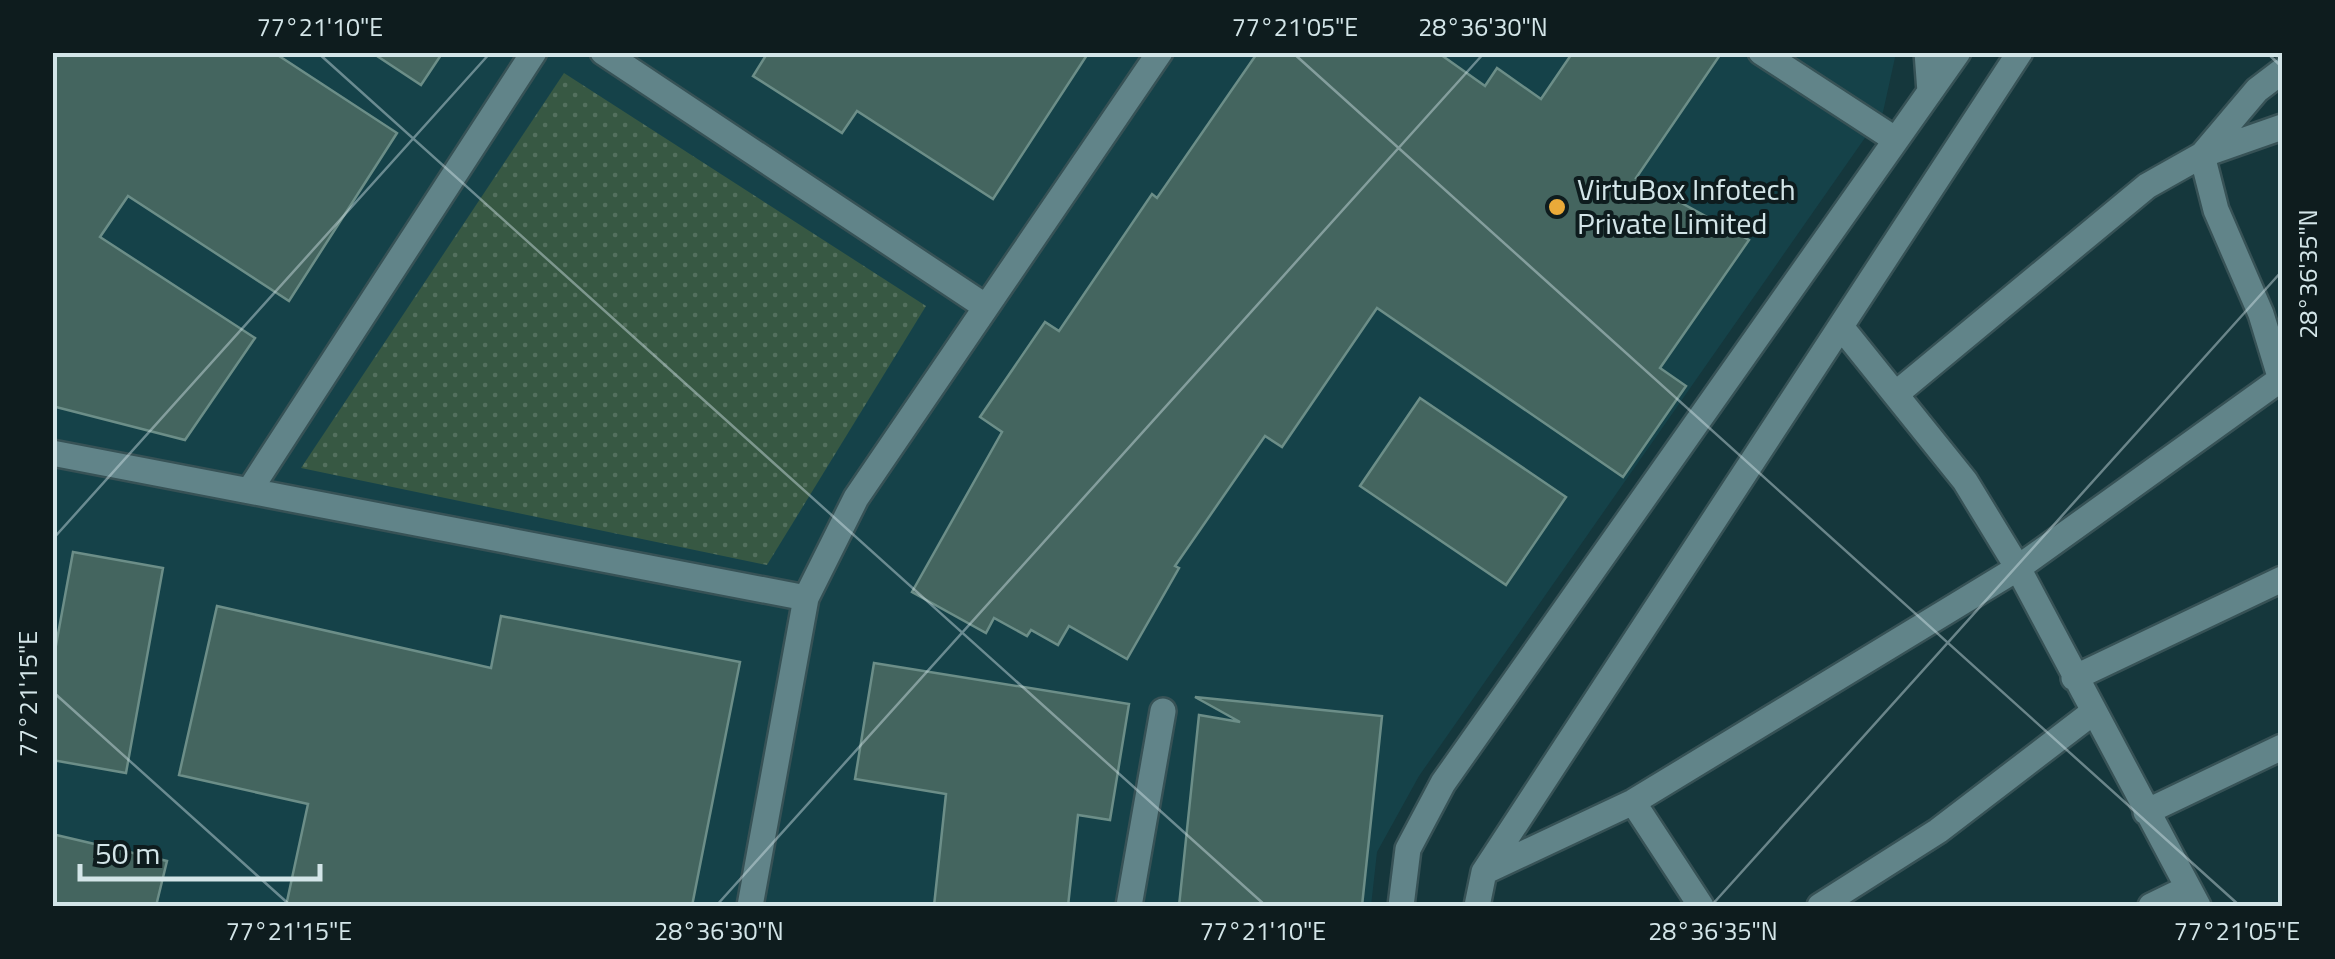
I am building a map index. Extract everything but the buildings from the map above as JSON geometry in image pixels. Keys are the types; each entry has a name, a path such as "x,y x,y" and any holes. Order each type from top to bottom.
{"street":[{"path":"249,491 534,52"},
{"path":"604,52 986,307"},
{"path":"750,906 806,598 856,498 1160,52"},
{"path":"1761,52 1896,140"},
{"path":"1926,52 1930,92"},
{"path":"1401,906 1408,849 1443,783 1958,52"},
{"path":"1477,906 1484,872 2020,52"},
{"path":"2202,155 2257,90 2282,71"},
{"path":"1897,393 2147,186 2202,155 2282,127"},
{"path":"1484,872 1632,802 2018,568 2282,381 2262,314 2216,210 2202,155"},
{"path":"1842,328 1966,481 2018,568 2193,898 2151,906"},
{"path":"52,453 806,598"},
{"path":"2074,678 2282,579"},
{"path":"1129,906 1163,711"},
{"path":"1820,906 1938,831 2092,712"},
{"path":"2146,812 2282,748"},
{"path":"1632,802 1701,906"}],"shaded area":[{"path":"52,53 1896,53 1883,112 1419,776 1377,852 1371,906 53,906"}],"green space":[{"path":"564,73 926,306 767,565 301,468"}],"place":[{"name":"VirtuBox Infotech Private Limited","path":"1557,207"}]}
